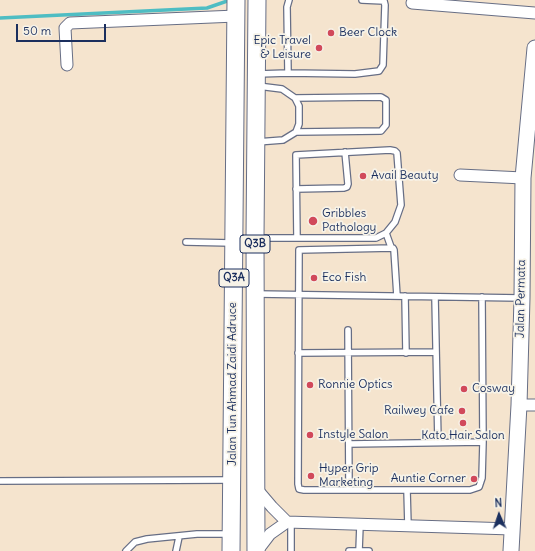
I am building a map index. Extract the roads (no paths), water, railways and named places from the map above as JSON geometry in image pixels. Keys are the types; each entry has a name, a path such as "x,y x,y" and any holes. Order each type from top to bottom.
{"main road":[{"name":"Jalan Tun Ahmad Zaidi Adruce","path":"256,551 255,238 257,0"},
{"name":"Jalan Tun Ahmad Zaidi Adruce","path":"231,543 236,7"}],"street":[{"path":"412,3 535,13"},
{"path":"68,65 65,28 70,23 236,7"},
{"name":"Jalan Permata","path":"511,551 519,404 522,298 522,178 535,48"},
{"path":"460,175 522,178"},
{"path":"519,404 535,405"},
{"path":"255,487 272,507 289,522"},
{"path":"256,551 270,534 289,522 512,529"}],"lane":[{"path":"288,73 287,7 289,0"},
{"path":"256,80 288,73 355,74 379,71 383,65 385,5 384,1 362,0"},
{"path":"256,80 282,89 296,98 381,97 386,100 386,125 381,131 296,132 283,140 256,142"},
{"path":"296,98 299,106 299,124 296,132"},
{"path":"255,238 297,238 376,238 386,232 395,222 401,205 397,153 390,150 296,155 297,238"},
{"path":"296,189 344,188 347,186 345,152"},
{"path":"386,232 391,247 394,250 397,296"},
{"path":"186,242 234,243"},
{"path":"391,247 299,250 299,489 470,490 479,487 482,478 483,442 482,297"},
{"path":"255,294 522,298"},
{"path":"405,296 406,353"},
{"path":"435,297 438,442"},
{"path":"348,330 349,490"},
{"path":"298,353 436,352"},
{"path":"349,444 483,442"},
{"path":"0,481 232,480"},
{"path":"408,490 408,526"},
{"path":"289,522 291,551"},
{"path":"359,551 360,525"},
{"path":"126,551 135,542 147,539 197,534 231,543"},
{"path":"176,551 179,537"},
{"path":"349,551 369,551"}],"waterway":[{"path":"0,18 207,8 230,0"}],"place":[{"name":"Beer Clock","path":"331,33"},
{"name":"Epic Travel & Leisure","path":"319,48"},
{"name":"Avail Beauty","path":"363,176"},
{"name":"Gribbles Pathology","path":"313,221"},
{"name":"Eco Fish","path":"314,278"},
{"name":"Ronnie Optics","path":"310,385"},
{"name":"Cosway","path":"464,389"},
{"name":"Railwey Cafe","path":"462,411"},
{"name":"Kato Hair Salon","path":"463,423"},
{"name":"Instyle Salon","path":"310,435"},
{"name":"Hyper Grip Marketing","path":"311,476"},
{"name":"Auntie Corner","path":"474,479"}]}
